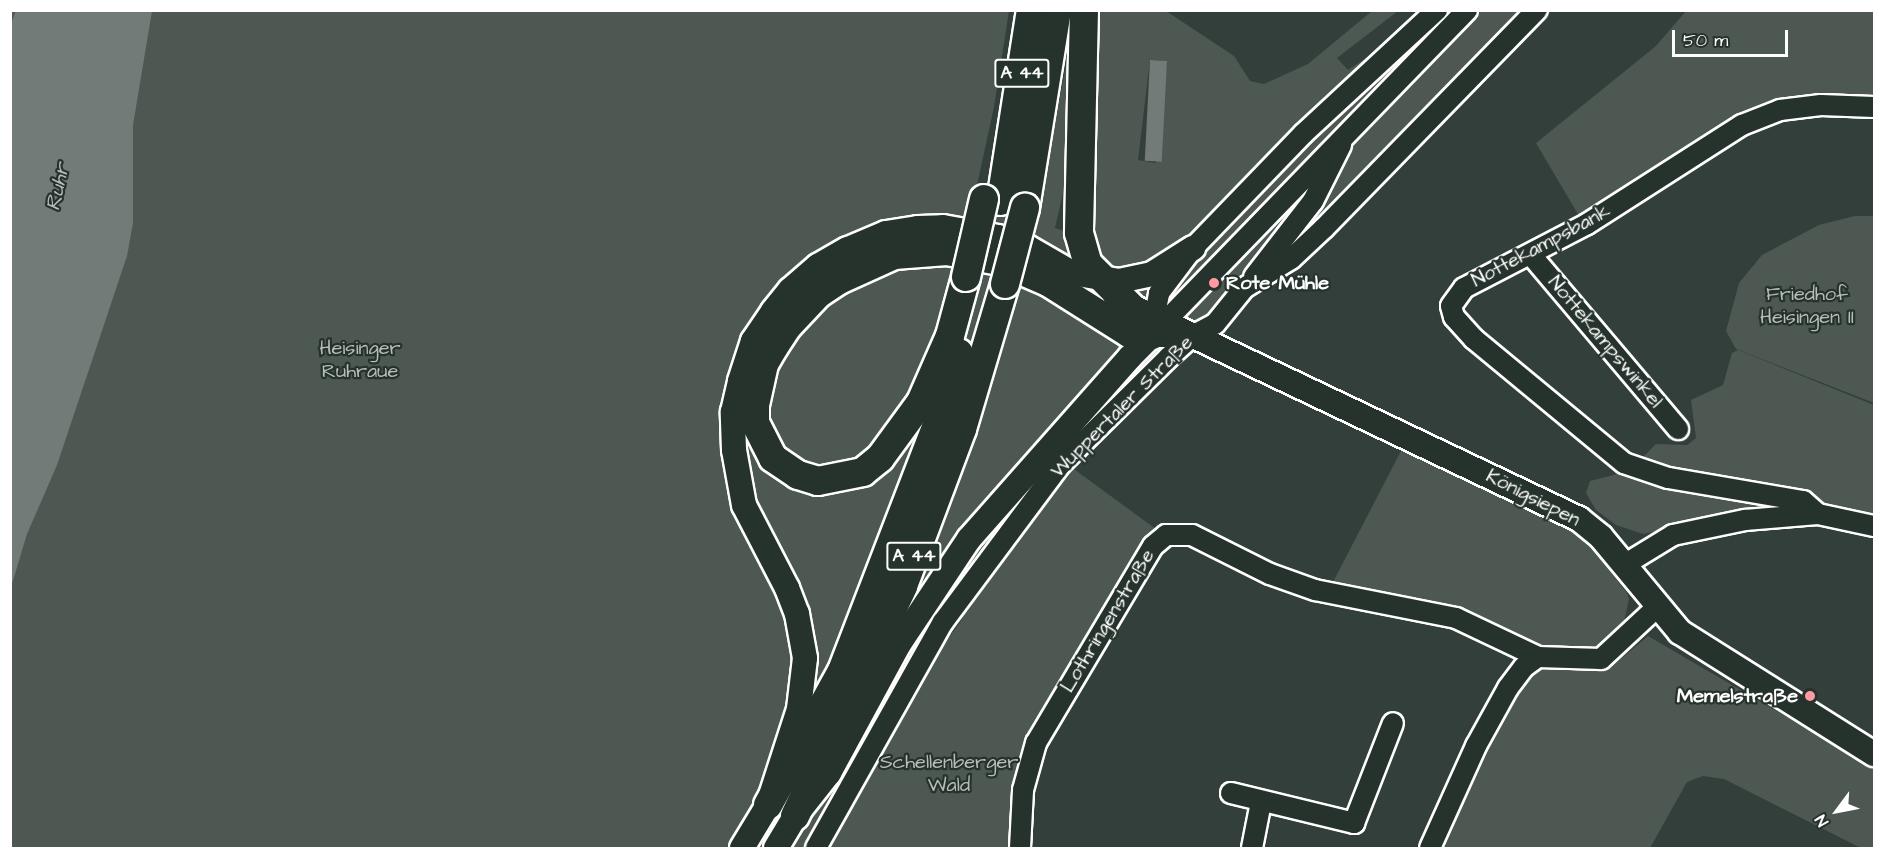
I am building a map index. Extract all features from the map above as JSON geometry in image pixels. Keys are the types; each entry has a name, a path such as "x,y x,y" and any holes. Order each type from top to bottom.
{"highway":[{"name":"A 44","path":"1003,202 1031,10"},
{"name":"A 44","path":"768,805 842,671 938,422 984,279 1003,202 1057,10"},
{"path":"1003,202 984,279 950,336 921,402 880,458 863,471 818,481 798,475 773,458 755,423 755,405 764,364 774,347 792,320 818,294 839,280 894,255 947,251 999,261 1048,282 1129,333 1150,321 1088,264 1078,224 1084,10"},
{"name":"A 44","path":"795,816 903,586 962,429 984,279"}],"main road":[{"path":"742,849 768,805 799,709 805,658 797,614 756,533 736,476 733,412 753,341 790,290 818,266 886,233 943,226 964,229 1027,247 1150,321 969,538 899,644 830,773 795,816 776,849"},
{"path":"1072,273 1138,279 1194,248"},
{"name":"Königsiepen","path":"1150,321 1192,336 1570,514 1591,527 1657,607 1693,642 1875,754"}],"street":[{"name":"Wuppertaler Straße","path":"1150,321 1159,293 1194,248 1303,134 1437,10"},
{"name":"Wuppertaler Straße","path":"1150,321 1348,130 1467,10"},
{"name":"Wuppertaler Straße","path":"816,849 943,622 1060,465 1192,336 1215,324 1244,288 1291,259 1324,228 1537,10"},
{"name":"Nottekampsbank","path":"1818,514 1803,501 1668,478 1630,466 1465,331 1454,317 1451,306 1464,288 1531,255 1619,204 1742,125 1780,110 1821,105 1875,107"},
{"path":"1244,288 1313,201 1348,130"},
{"name":"Nottekampswinkel","path":"1531,255 1678,429"},
{"path":"1624,565 1655,544 1686,532 1756,518 1818,514 1875,526"},
{"name":"Lothringenstraße","path":"1020,849 1023,790 1036,743 1153,546 1166,535 1192,535 1270,574 1315,590 1456,618 1538,657"},
{"path":"1430,849 1496,709 1517,675 1538,657 1601,659 1657,607"},
{"path":"1231,793 1354,824 1393,723"},
{"path":"1251,849 1261,802"}],"green space":[{"name":"Heisinger Ruhraue","path":"10,11 1009,11 994,107 972,208 1036,223 1067,60 1074,63 1066,180 1055,228 1092,240 1099,11 1166,11 1234,56 1250,81 1264,84 1308,64 1372,11 1398,11 1337,58 1348,70 1391,41 1423,11 1538,11 1338,223 1275,262 1293,235 1252,275 1213,324 1168,355 1141,381 1059,463 981,559 924,671 961,621 987,567 1067,464 1164,535 1136,569 1034,741 1021,785 1018,848 822,848 874,757 820,848 11,848","holes":["1150,60 1167,61 1156,163 1138,160"]},
{"path":"1686,11 1874,11 1874,103 1774,107 1582,221 1536,143 1656,46"},
{"name":"Friedhof Heisingen II","path":"1855,216 1874,216 1874,403 1736,349 1726,331 1739,283 1762,255 1819,225"},
{"path":"1738,350 1874,405 1874,522 1785,506 1643,534 1616,525 1596,510 1586,493 1590,481 1629,471 1656,444 1687,445 1696,438 1691,400 1723,385 1732,353"},
{"path":"1402,449 1567,527 1593,550 1627,593 1629,599 1623,627 1596,652 1550,651 1331,586"},
{"path":"1648,636 1874,768 1874,848 1861,848 1724,779 1703,776 1687,782 1650,848 1435,848 1511,690 1535,667 1611,667"}],"water":[{"name":"Ruhr","path":"16,10 152,11 133,125 133,223 127,256 57,465 27,534 11,587 10,27"},
{"path":"1150,60 1167,61 1162,162 1145,161"}],"place":[{"name":"Rote Mühle","path":"1214,283"},
{"name":"Memelstraße","path":"1810,696"}],"park label":[{"name":"Schellenberger Wald","path":"949,774"}]}
